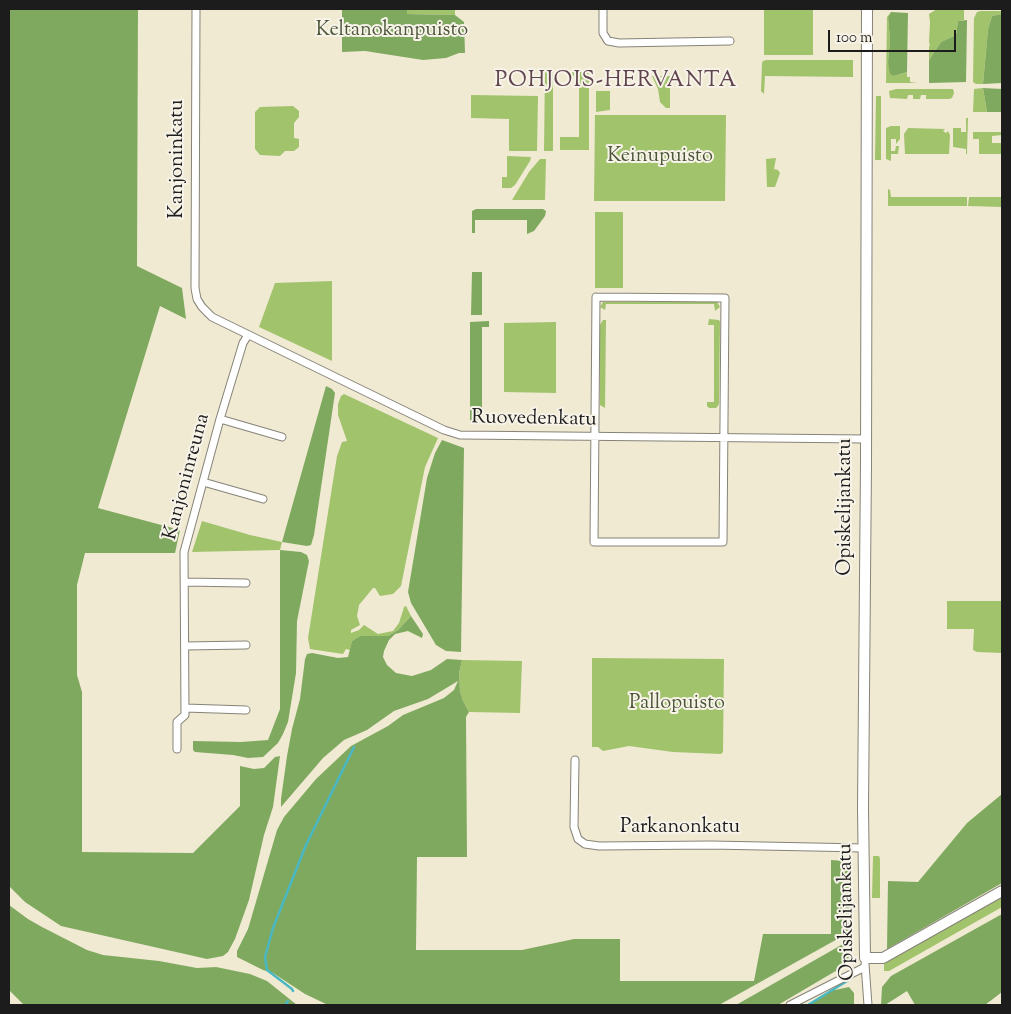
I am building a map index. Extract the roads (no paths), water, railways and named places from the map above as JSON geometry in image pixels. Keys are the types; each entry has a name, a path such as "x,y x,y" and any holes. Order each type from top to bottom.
{"main road":[{"name":"Opiskelijankatu","path":"865,963 867,9"},
{"path":"865,963 882,958 1002,892"}],"street":[{"name":"Kanjoninkatu","path":"196,9 195,288 197,299 202,307"},
{"path":"603,9 603,33 608,41 619,43 730,41"},
{"path":"596,297 725,298 724,437 723,542 594,542 596,297"},
{"name":"Ruovedenkatu","path":"202,307 212,316 248,335 444,430 460,435 866,439"},
{"name":"Kanjoninreuna","path":"177,749 177,722 186,715 186,546 220,419 243,343 248,335"},
{"path":"220,419 282,437"},
{"path":"203,482 263,499"},
{"path":"185,582 246,583"},
{"path":"185,646 246,645"},
{"path":"186,708 246,710"},
{"name":"Parkanonkatu","path":"575,760 574,827 578,839 585,844 599,846 717,845 864,848"},
{"path":"790,1005 865,963"},
{"name":"Opiskelijankatu","path":"865,963 868,1005"}],"waterway":[{"path":"293,991 267,970 265,957 273,928 306,845 354,747"},
{"path":"808,1005 852,978"},
{"path":"285,1005 288,1001"}],"district":[{"name":"POHJOIS-HERVANTA","path":"616,82"}],"park label":[{"name":"Keltanokanpuisto","path":"392,32"},
{"name":"Keinupuisto","path":"660,158"},
{"name":"Pallopuisto","path":"677,705"}]}
